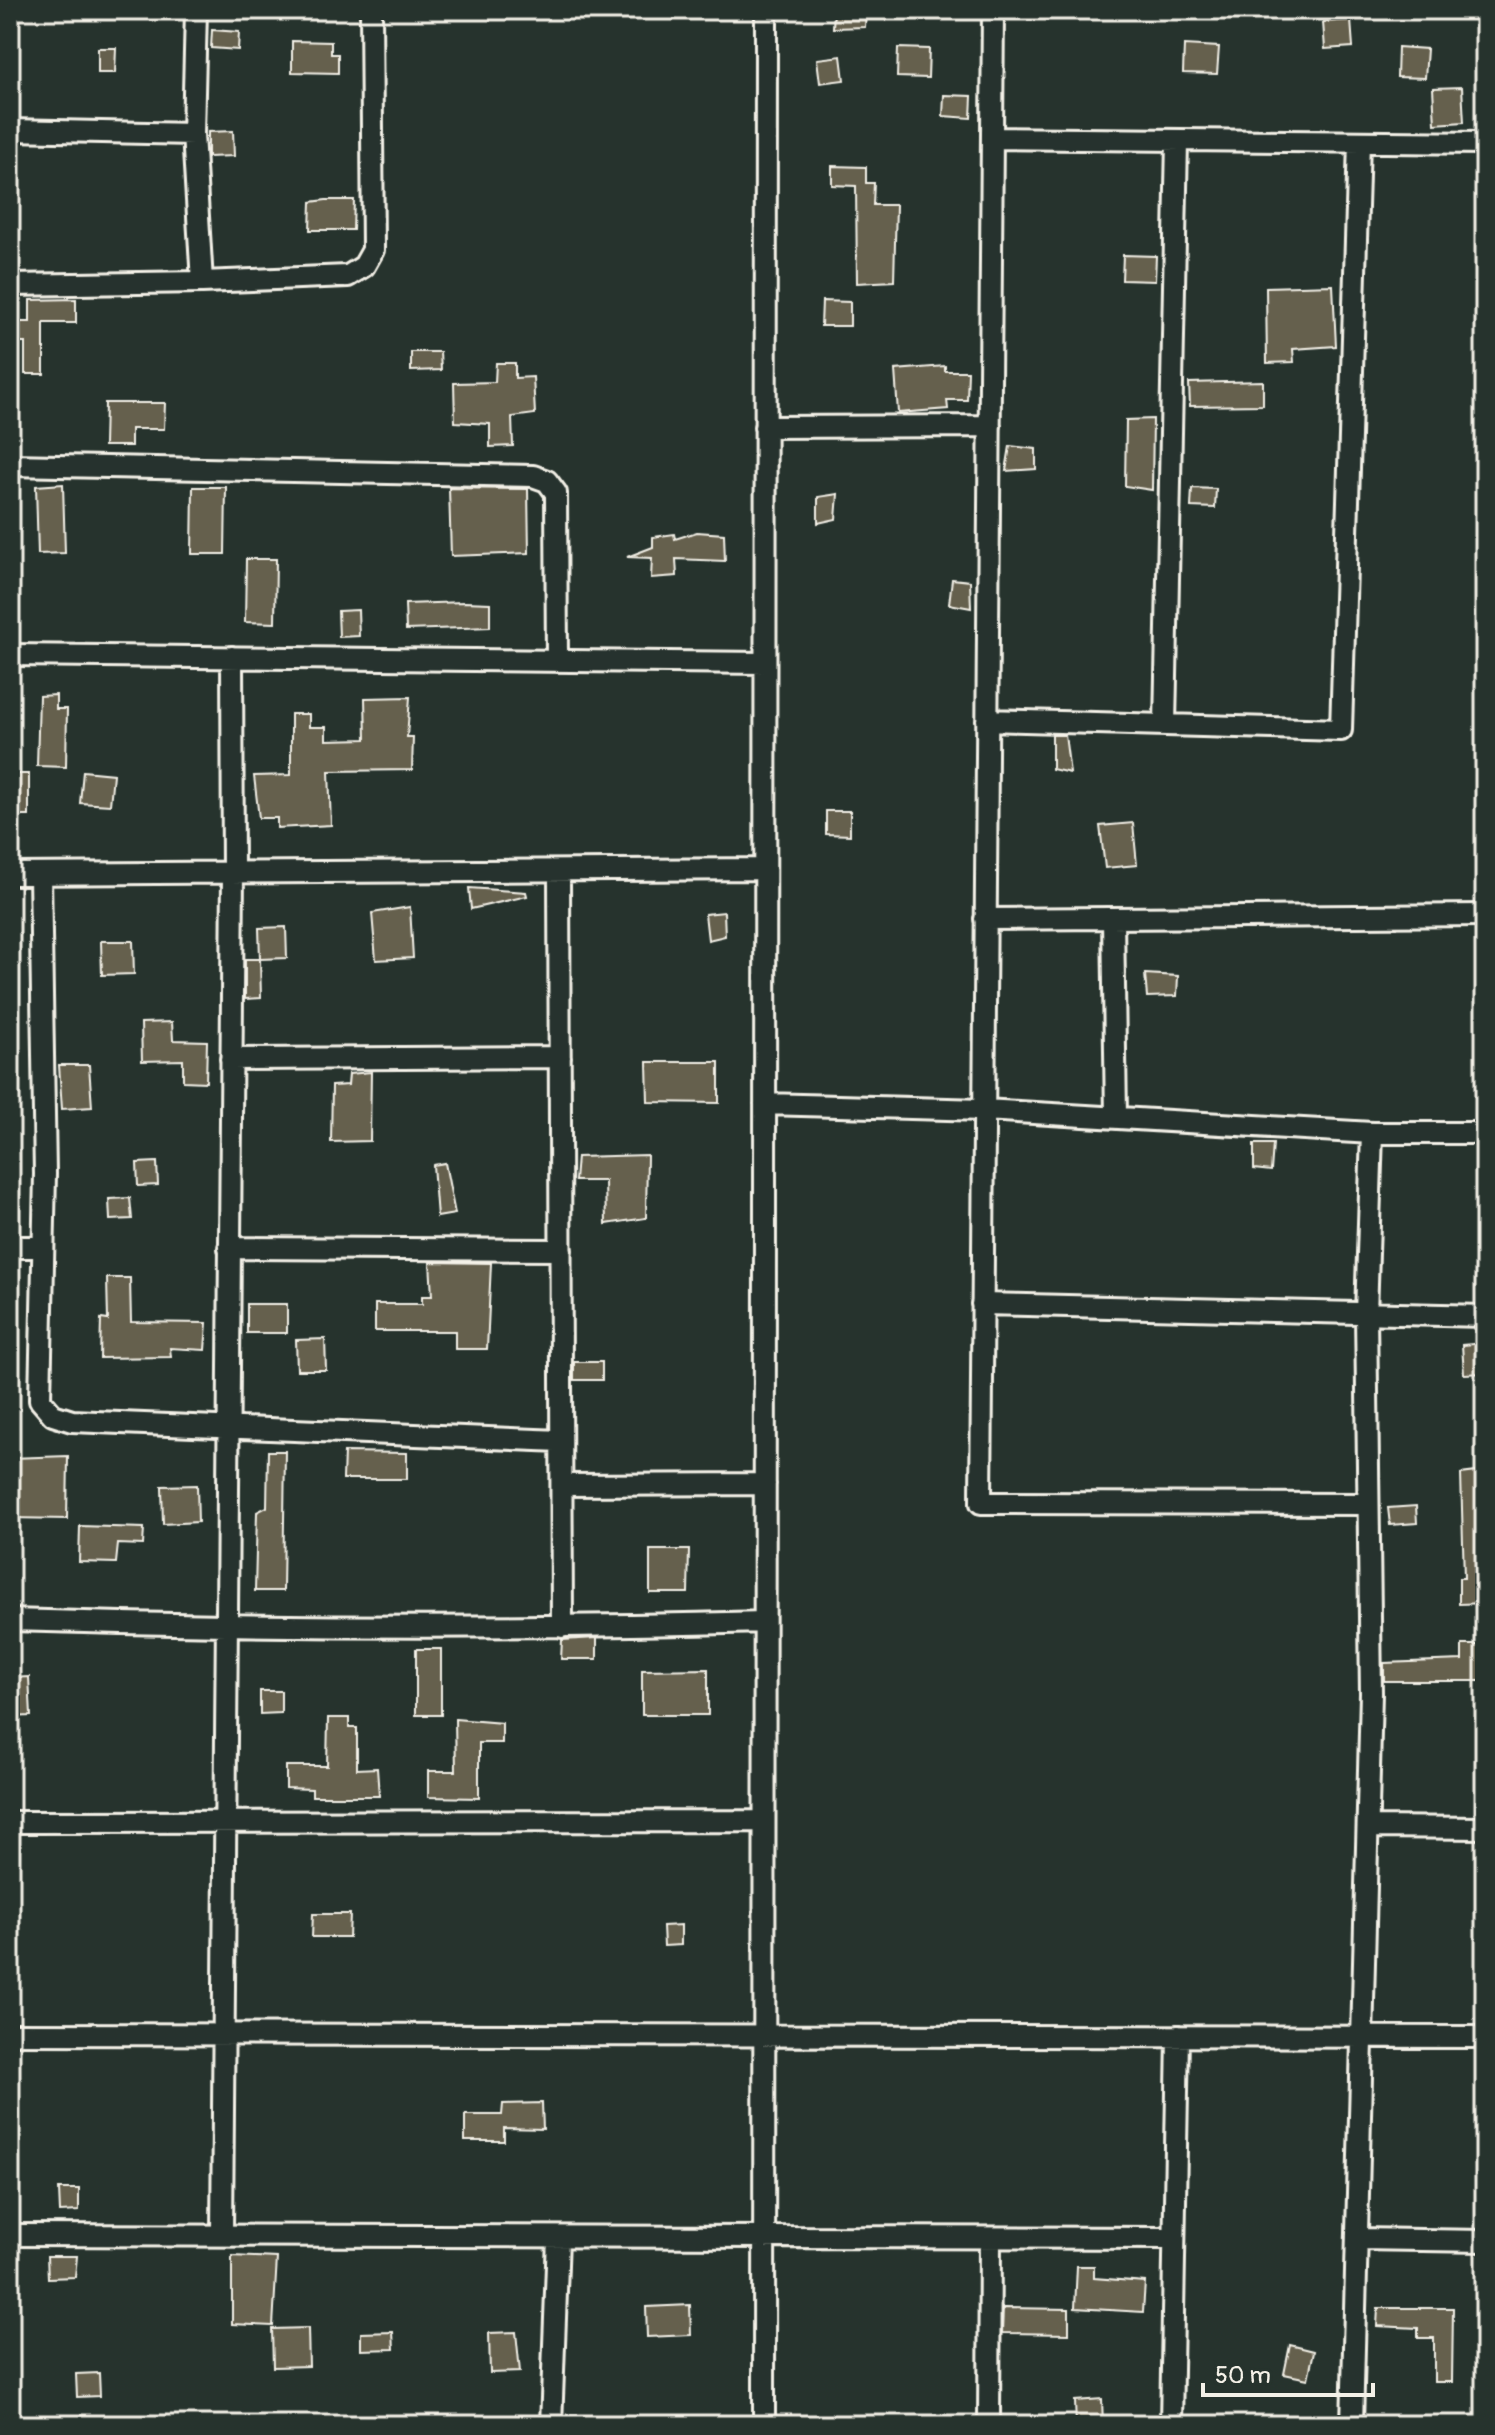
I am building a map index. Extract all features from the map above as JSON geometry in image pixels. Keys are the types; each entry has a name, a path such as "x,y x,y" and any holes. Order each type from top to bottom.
{"street":[{"path":"196,10 193,134 202,282"},
{"path":"10,285 348,276 364,266 373,250 371,10"},
{"path":"764,2425 766,10"},
{"path":"993,10 981,1503 1368,1504"},
{"path":"10,130 193,134"},
{"path":"992,138 1485,143"},
{"path":"1165,725 1177,141"},
{"path":"987,720 1341,730 1359,142"},
{"path":"765,427 990,426"},
{"path":"10,465 533,476 547,481 556,493 557,661"},
{"path":"10,655 765,663"},
{"path":"222,2234 232,657"},
{"path":"10,874 559,873 765,869"},
{"path":"559,873 562,1627"},
{"path":"40,874 44,944 40,1400 53,1415 72,1421 561,1441"},
{"path":"985,919 1485,915"},
{"path":"1113,918 1116,1117"},
{"path":"231,1059 560,1057"},
{"path":"765,1104 984,1110 1372,1133 1485,1133"},
{"path":"1352,2425 1368,1827 1366,1314 1372,1133"},
{"path":"10,1247 43,1247"},
{"path":"229,1248 561,1250"},
{"path":"982,1304 1485,1316"},
{"path":"562,1485 765,1484"},
{"path":"10,1620 227,1628 562,1627 764,1622"},
{"path":"10,1822 764,1821"},
{"path":"1368,1827 1485,1828"},
{"path":"10,2034 1485,2037"},
{"path":"1171,2425 1178,2036"},
{"path":"10,2235 222,2234 336,2239 1173,2238"},
{"path":"551,2425 558,2238"},
{"path":"989,2425 990,2238"},
{"path":"1359,2239 1485,2241"}],"building":[{"path":"834,10 866,10 865,27 833,28"},
{"path":"1351,20 1353,47 1325,49 1323,22"},
{"path":"212,30 239,32 238,50 211,48"},
{"path":"292,41 331,42 331,54 338,54 338,73 292,72"},
{"path":"1184,45 1219,47 1217,74 1183,73"},
{"path":"1398,47 1427,49 1425,78 1397,77"},
{"path":"98,48 116,48 115,73 98,73"},
{"path":"898,48 929,49 928,78 897,77"},
{"path":"841,56 844,80 820,83 817,59"},
{"path":"1462,87 1464,122 1435,124 1433,88"},
{"path":"944,95 972,96 971,118 943,116"},
{"path":"233,131 234,156 208,157 208,132"},
{"path":"832,166 866,167 866,183 874,183 873,205 896,205 894,281 857,283 856,186 832,185"},
{"path":"354,200 353,230 310,230 311,202"},
{"path":"1123,255 1156,256 1155,281 1122,280"},
{"path":"1333,285 1336,346 1293,349 1294,362 1267,363 1266,287"},
{"path":"76,299 76,323 44,323 44,374 25,374 25,343 17,343 17,322 30,322 30,300"},
{"path":"822,301 850,302 850,326 821,326"},
{"path":"411,352 440,352 441,370 411,371"},
{"path":"496,363 515,363 515,378 533,377 535,414 512,417 513,446 490,447 490,424 455,422 454,383 495,382"},
{"path":"945,366 945,371 968,371 967,400 947,400 948,409 898,413 895,370"},
{"path":"1263,381 1263,405 1190,406 1189,383"},
{"path":"105,403 165,403 164,429 131,429 131,446 104,446"},
{"path":"1153,419 1152,490 1125,486 1126,420"},
{"path":"1010,446 1036,449 1036,469 1006,471"},
{"path":"63,484 65,553 38,554 36,486"},
{"path":"193,487 226,487 225,554 192,554"},
{"path":"449,488 528,489 529,553 451,556"},
{"path":"1192,488 1216,489 1215,508 1191,507"},
{"path":"838,494 836,519 818,523 818,497"},
{"path":"697,532 724,534 725,561 676,559 677,576 651,578 652,558 627,557 653,547 653,537 674,534 675,539"},
{"path":"246,559 276,559 275,623 245,622"},
{"path":"952,579 970,581 971,608 949,604"},
{"path":"490,603 490,627 406,630 405,604"},
{"path":"358,610 359,636 339,637 338,611"},
{"path":"56,695 56,709 67,709 66,767 37,766 39,696"},
{"path":"410,697 407,737 413,737 412,770 329,771 331,825 277,828 277,818 259,818 254,776 291,775 291,714 309,714 309,727 326,727 326,740 366,739 365,698"},
{"path":"1052,735 1065,735 1070,773 1052,769"},
{"path":"83,771 113,774 110,805 80,803"},
{"path":"10,774 29,774 29,816 10,816"},
{"path":"826,811 850,811 850,835 826,834"},
{"path":"1133,823 1137,865 1105,868 1100,826"},
{"path":"469,888 526,892 527,896 471,909"},
{"path":"410,907 413,958 376,960 372,913"},
{"path":"724,912 725,936 708,940 705,914"},
{"path":"286,927 287,958 260,959 259,928"},
{"path":"101,941 133,941 134,974 102,975"},
{"path":"245,959 260,959 261,998 245,999"},
{"path":"1145,974 1178,976 1177,996 1147,997"},
{"path":"172,1022 173,1040 207,1041 206,1082 183,1081 183,1060 142,1061 141,1023"},
{"path":"647,1062 719,1062 719,1103 648,1102"},
{"path":"59,1065 89,1065 92,1107 62,1109"},
{"path":"371,1072 370,1141 331,1142 332,1086 348,1085 349,1074"},
{"path":"1254,1144 1273,1144 1271,1171 1254,1169"},
{"path":"647,1155 646,1218 606,1224 605,1181 575,1181 577,1157"},
{"path":"157,1162 158,1185 138,1186 137,1163"},
{"path":"445,1163 455,1214 437,1217 433,1165"},
{"path":"130,1198 132,1219 110,1220 109,1199"},
{"path":"430,1262 491,1263 487,1349 455,1349 455,1331 375,1331 375,1304 422,1304 422,1296 432,1296"},
{"path":"107,1278 130,1278 131,1322 207,1323 205,1350 170,1348 171,1357 100,1358 101,1319 108,1320"},
{"path":"247,1304 287,1304 287,1333 247,1333"},
{"path":"325,1339 326,1370 297,1370 296,1340"},
{"path":"1485,1343 1485,1373 1464,1374 1462,1345"},
{"path":"574,1362 602,1362 602,1380 574,1380"},
{"path":"268,1451 285,1451 283,1591 255,1591 257,1512 267,1507"},
{"path":"344,1452 407,1453 407,1479 343,1479"},
{"path":"68,1456 67,1519 10,1518 10,1458"},
{"path":"1485,1471 1485,1603 1459,1604 1459,1578 1464,1578 1461,1474"},
{"path":"197,1485 198,1522 163,1524 162,1486"},
{"path":"1416,1506 1417,1523 1390,1525 1388,1508"},
{"path":"80,1526 144,1528 143,1545 118,1544 116,1563 79,1562"},
{"path":"650,1550 689,1550 688,1593 650,1593"},
{"path":"597,1638 597,1659 561,1659 562,1640"},
{"path":"1462,1645 1485,1645 1485,1681 1384,1681 1384,1663 1462,1660"},
{"path":"416,1649 441,1649 441,1715 416,1715"},
{"path":"708,1669 708,1715 642,1715 642,1670"},
{"path":"29,1677 31,1716 10,1717 10,1678"},
{"path":"260,1691 281,1691 281,1713 260,1714"},
{"path":"328,1718 349,1718 349,1728 357,1728 357,1769 377,1768 379,1796 312,1796 312,1789 286,1788 286,1766 327,1766"},
{"path":"455,1719 502,1723 502,1743 479,1743 479,1798 428,1797 428,1771 456,1771"},
{"path":"313,1914 350,1914 349,1937 312,1937"},
{"path":"681,1925 681,1945 664,1946 663,1926"},
{"path":"542,2103 543,2129 504,2128 504,2141 465,2141 465,2115 502,2115 503,2104"},
{"path":"59,2189 79,2189 79,2211 60,2212"},
{"path":"47,2256 77,2256 75,2277 48,2278"},
{"path":"232,2256 277,2258 273,2326 232,2324"},
{"path":"1077,2266 1094,2266 1094,2278 1145,2282 1143,2312 1075,2308"},
{"path":"690,2305 691,2335 647,2337 646,2307"},
{"path":"1003,2308 1069,2309 1069,2334 1002,2333"},
{"path":"1378,2308 1453,2308 1452,2382 1434,2382 1434,2338 1418,2338 1418,2328 1377,2326"},
{"path":"308,2328 309,2366 273,2367 272,2329"},
{"path":"393,2332 394,2349 361,2350 361,2333"},
{"path":"516,2332 520,2372 490,2373 489,2333"},
{"path":"1290,2345 1314,2351 1308,2379 1284,2374"},
{"path":"99,2373 100,2396 77,2397 76,2374"},
{"path":"1102,2399 1103,2424 1076,2425 1075,2401"}]}
